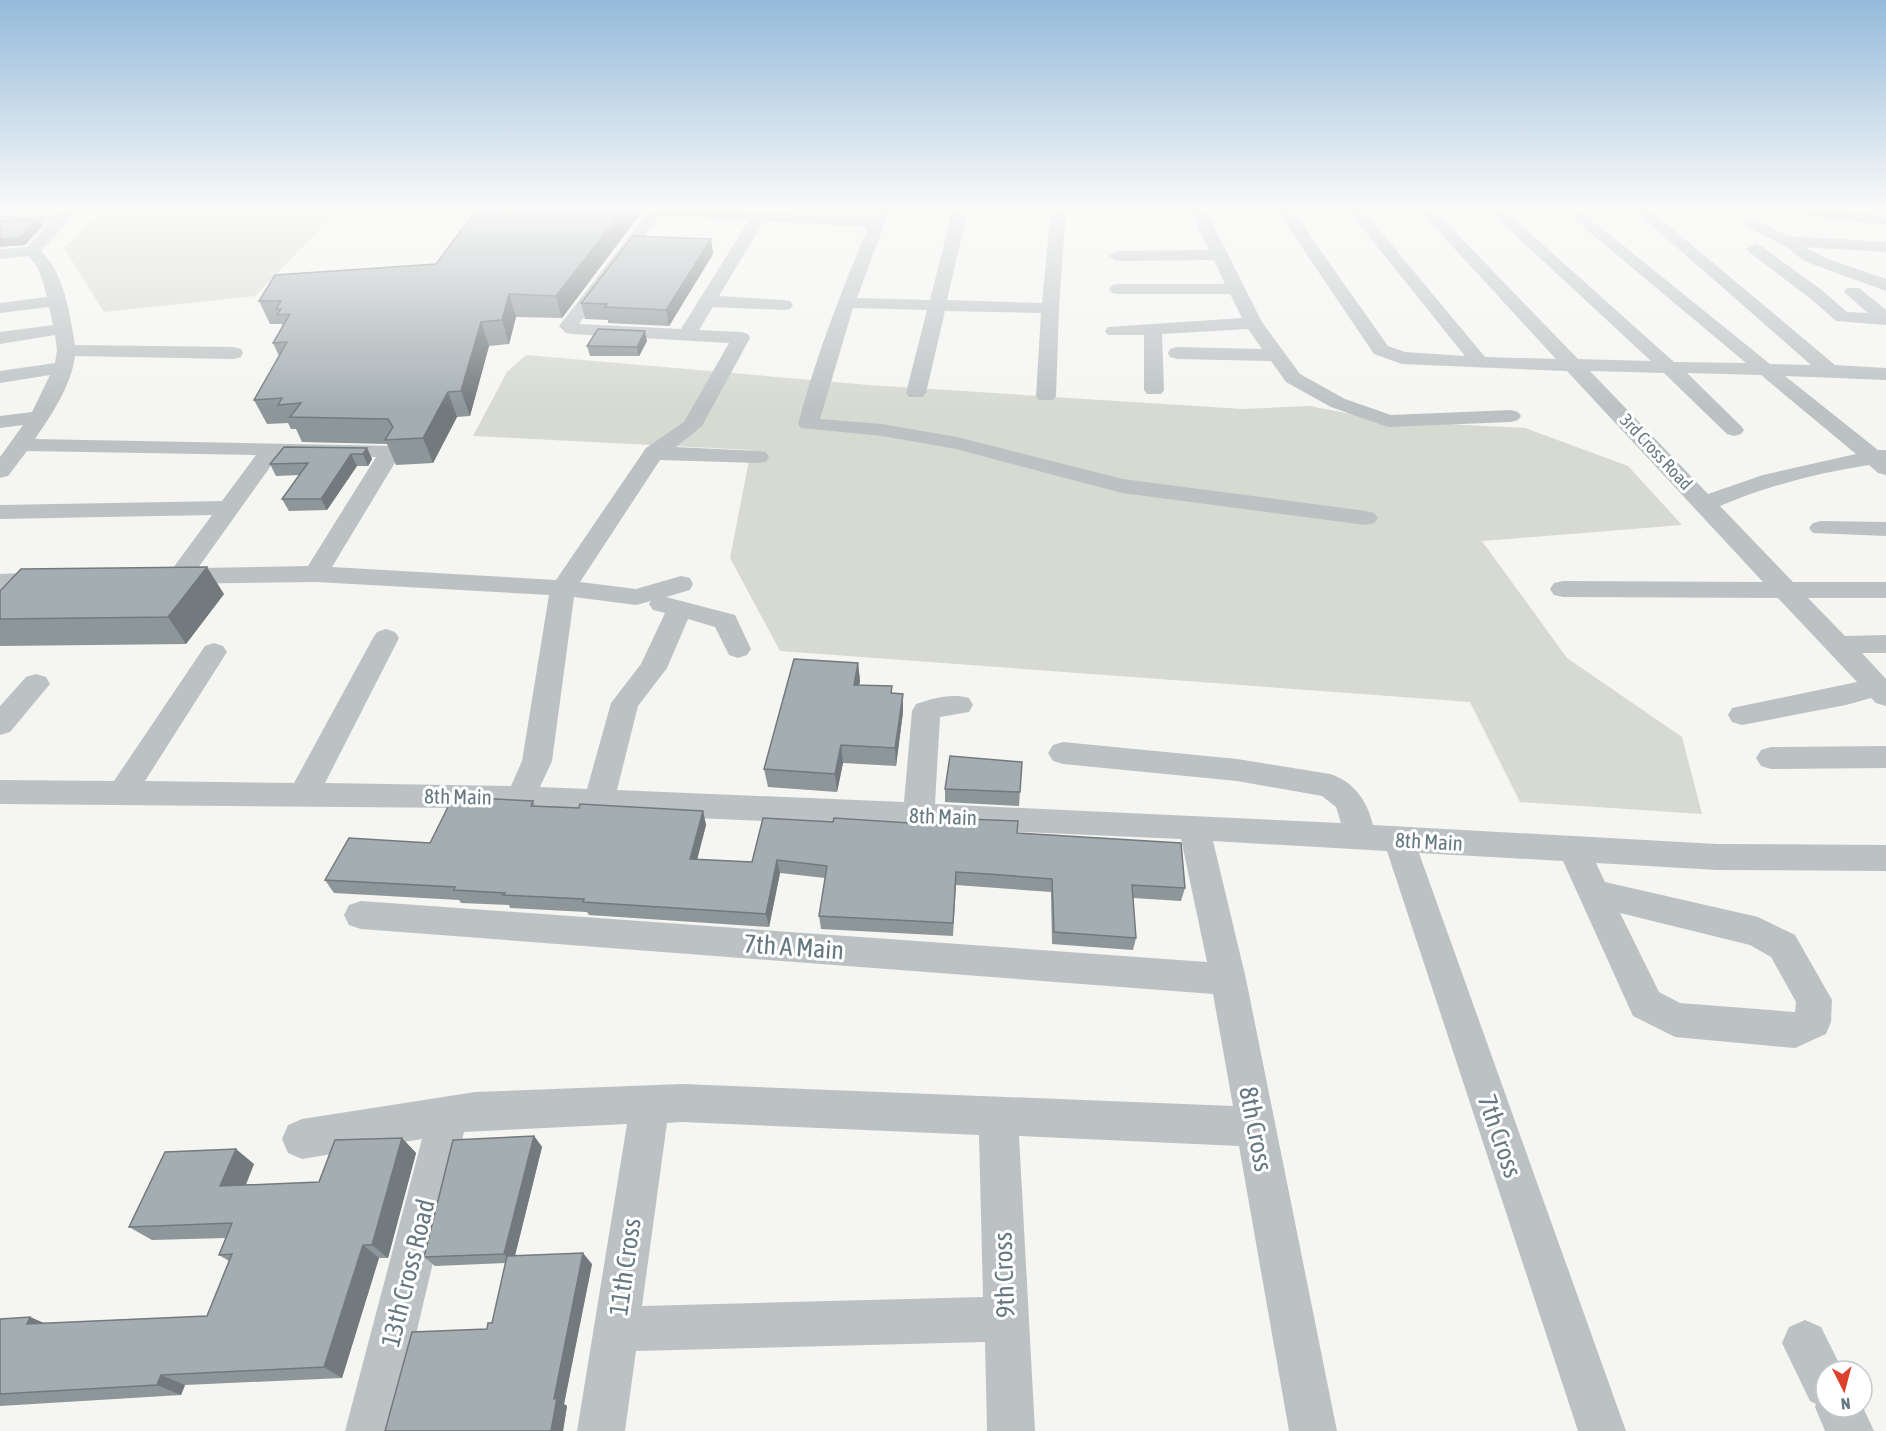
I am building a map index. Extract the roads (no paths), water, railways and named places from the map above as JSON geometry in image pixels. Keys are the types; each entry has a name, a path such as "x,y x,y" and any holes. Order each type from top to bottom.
{"street":[{"path":"0,471 39,417 64,359 62,329 51,276"},
{"path":"520,799 537,761 563,588 654,453 692,426 741,338 572,329 568,326 606,276"},
{"path":"687,335 723,276"},
{"path":"856,276 819,380 808,424 882,430 957,443 1122,486 1366,518"},
{"path":"916,393 944,276"},
{"path":"1046,396 1053,276"},
{"path":"1230,276 1253,323 1293,378 1338,403 1389,421 1414,419 1436,421 1511,416"},
{"path":"1330,276 1382,350 1401,358 1480,363 1886,374"},
{"path":"1409,276 1480,363"},
{"name":"3rd Cross Road","path":"1489,276 1881,691"},
{"path":"1568,276 1671,369 1734,430"},
{"path":"1651,276 1883,463"},
{"path":"1718,276 1830,371"},
{"path":"1791,276 1840,316 1883,325"},
{"path":"1865,276 1886,286"},
{"path":"1118,289 1237,290"},
{"path":"1853,292 1883,325"},
{"path":"0,308 56,301"},
{"path":"707,301 784,305"},
{"path":"845,303 1050,308"},
{"path":"1114,331 1253,323"},
{"path":"0,338 62,329"},
{"path":"1153,329 1154,390"},
{"path":"0,377 64,359 234,353"},
{"path":"1177,353 1276,355"},
{"path":"0,422 39,417"},
{"path":"20,445 392,451 316,573"},
{"path":"272,449 230,508 168,577 316,573 563,588 636,597 681,597 726,621 738,649"},
{"path":"654,453 758,457"},
{"path":"1705,504 1752,484 1883,463"},
{"path":"0,512 230,508"},
{"path":"1821,528 1886,529"},
{"path":"0,582 72,580"},
{"path":"1563,589 1886,590"},
{"path":"599,802 625,703 653,668 681,597"},
{"path":"303,795 386,638"},
{"path":"1838,645 1886,644"},
{"path":"122,793 214,652"},
{"path":"0,725 36,684"},
{"path":"1742,715 1846,695 1881,691"},
{"path":"919,816 926,711 938,706 959,705"},
{"name":"7th Cross","path":"1063,753 1237,770 1330,786 1348,800 1356,819 1380,839 1602,1431"},
{"path":"1771,758 1886,757"},
{"name":"8th Main","path":"0,792 520,799 1194,827 1717,857 1886,858"},
{"name":"8th Cross","path":"1194,827 1228,979 1313,1431"},
{"path":"1573,849 1646,1004 1676,1020 1795,1031 1813,1022 1814,1000 1783,946 1758,932 1594,893"},
{"name":"7th A Main","path":"361,915 1228,979"},
{"path":"302,1139 476,1111 682,1103 1256,1127"},
{"name":"11th Cross","path":"601,1431 650,1104"},
{"name":"13th Cross Road","path":"369,1431 448,1115"},
{"name":"9th Cross","path":"998,1118 1011,1431"},
{"path":"616,1329 1006,1318"},
{"path":"1804,1343 1814,1362"}]}
